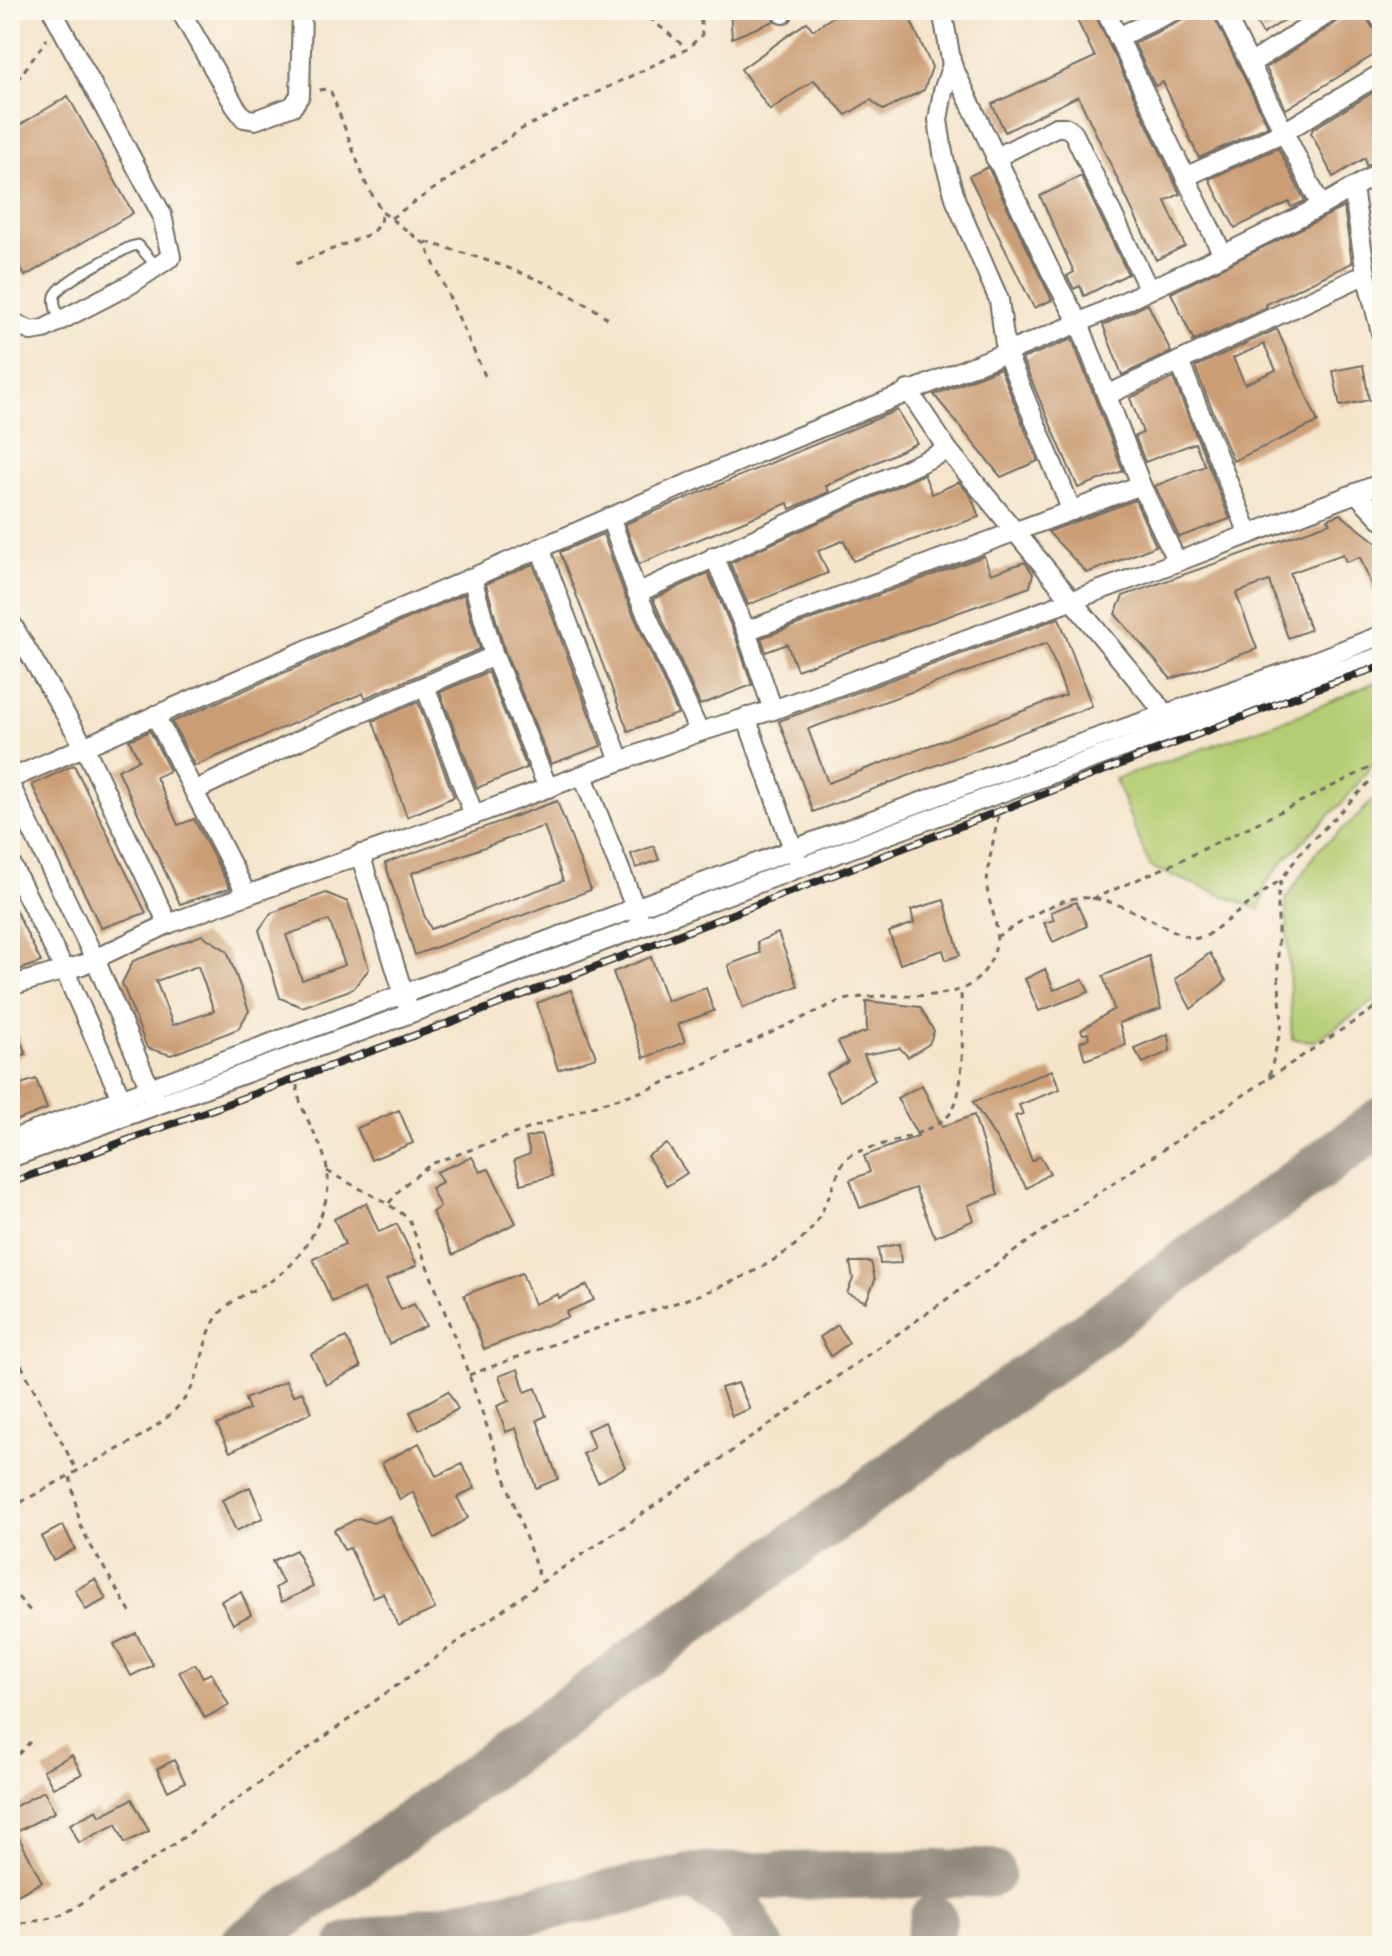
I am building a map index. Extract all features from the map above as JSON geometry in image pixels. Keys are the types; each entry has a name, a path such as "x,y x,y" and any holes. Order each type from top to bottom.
{"street":[{"path":"180,10 235,106 244,118 255,120 293,106 300,95 302,10"},
{"path":"942,10 952,65 1052,274 1079,323 1141,485 1177,562"},
{"path":"1105,10 1223,255"},
{"path":"1118,37 1176,10"},
{"path":"1223,10 1321,206"},
{"path":"1250,64 1334,10"},
{"path":"1375,10 1382,21"},
{"path":"10,321 35,332 158,268 171,257 162,215 55,16"},
{"path":"952,65 938,120 944,159 956,201 999,300 1006,352 1072,511"},
{"path":"1185,177 1284,132 1382,73"},
{"path":"995,158 1056,127 1065,127 1073,132 1149,290"},
{"path":"154,1097 95,959 10,782 84,746 610,517 908,390 1079,323 1321,206 1382,171"},
{"path":"1353,188 1366,274 1382,336"},
{"path":"1107,395 1366,274"},
{"path":"1179,361 1249,534"},
{"path":"908,390 948,450 1172,721"},
{"path":"637,593 948,450"},
{"path":"10,986 95,959 168,924 360,854 699,732 773,710 1072,601 1382,483"},
{"path":"746,631 1141,485"},
{"path":"1356,493 1382,520"},
{"path":"610,517 637,593 699,732"},
{"path":"540,548 620,761"},
{"path":"714,556 746,631 773,710"},
{"path":"472,578 494,656 548,788"},
{"path":"10,621 84,746 168,924"},
{"path":"796,858 1001,793 1382,635"},
{"path":"194,791 308,736 494,656"},
{"path":"10,1140 125,1107 410,1013 639,918 796,858 1172,721 1382,656"},
{"path":"425,686 474,815"},
{"path":"155,715 247,895"},
{"path":"746,717 796,858"},
{"path":"583,776 639,918"},
{"path":"360,854 410,1013"},
{"path":"10,862 64,969 125,1107"},
{"path":"154,1097 403,994 639,918"},
{"path":"10,1158 125,1107"}],"lane":[{"path":"60,321 54,302 56,292 66,283 130,247 138,245 158,268"}],"path":[{"path":"640,10 687,49"},
{"path":"391,218 525,127 687,49 702,35 700,10"},
{"path":"10,90 55,16"},
{"path":"300,95 326,89 331,92 366,184 382,212 423,241 478,256 555,289 610,320"},
{"path":"296,264 372,233 380,222 382,212"},
{"path":"423,241 487,380"},
{"path":"1092,899 1171,865 1382,762"},
{"path":"996,937 1062,901 1079,897 1127,910 1194,939 1208,935 1281,880 1301,852 1382,769"},
{"path":"389,1203 403,1186 431,1164 589,1107 650,1089 837,1002 855,996 961,990 977,979 997,948 987,885 1001,793"},
{"path":"1269,1078 1282,1023 1278,974 1278,896 1281,880"},
{"path":"469,1375 570,1337 700,1294 755,1270 803,1239 819,1218 844,1160 852,1154 932,1127 954,1109 961,1060 961,990"},
{"path":"10,1926 64,1914 153,1859 1056,1222 1382,1003"},
{"path":"10,1508 109,1455 173,1413 195,1382 209,1333 222,1311 293,1264 307,1242 327,1197 328,1161 299,1098 296,1080 298,1071 315,1046"},
{"path":"327,1171 389,1203 409,1219 469,1375 542,1582"},
{"path":"10,1344 77,1471"},
{"path":"70,1477 80,1524 130,1612"},
{"path":"10,1588 31,1612"},
{"path":"10,1763 30,1742"}],"green space":[{"path":"1382,679 1382,752 1344,801 1284,860 1266,884 1260,910 1150,867 1115,779 1302,714"},
{"path":"1382,789 1382,996 1315,1041 1292,1039 1286,899 1317,851 1359,815"}],"building":[{"path":"730,10 771,10 774,21 732,38"},
{"path":"843,10 906,10 932,67 924,90 883,110 871,100 846,115 814,80 770,110 741,69 807,22 813,30"},
{"path":"1072,10 1093,10 1180,194 1165,201 1185,246 1156,260 1078,96 1005,132 992,104 1095,57"},
{"path":"1188,10 1211,10 1268,126 1199,158 1163,82 1155,86 1134,43 1181,21"},
{"path":"1248,10 1300,10 1263,34"},
{"path":"1349,10 1363,10 1372,27 1382,33 1382,50 1286,109 1266,68 1340,20"},
{"path":"1382,87 1382,159 1366,166 1365,158 1333,177 1311,133 1313,129"},
{"path":"68,96 133,213 25,276 10,249 10,131"},
{"path":"1278,148 1305,201 1291,207 1289,202 1235,228 1209,179"},
{"path":"988,167 1052,300 1034,308 969,176"},
{"path":"1081,176 1128,274 1084,296 1080,286 1074,289 1067,276 1074,272 1040,196"},
{"path":"1344,207 1352,263 1194,341 1171,293"},
{"path":"1148,304 1171,352 1122,375 1103,325"},
{"path":"1277,329 1318,422 1233,461 1195,367","holes":["1264,344 1276,370 1245,384 1233,358"]},
{"path":"1072,339 1123,471 1078,488 1022,359"},
{"path":"1363,365 1369,400 1340,406 1333,371"},
{"path":"1000,368 1038,461 1001,477 934,395"},
{"path":"1173,378 1230,519 1179,537 1155,486 1205,466 1195,443 1145,462 1135,436 1143,433 1130,398"},
{"path":"897,410 917,443 826,486 829,492 790,509 788,503 639,564 625,524"},
{"path":"924,474 932,494 959,482 971,496 979,517 853,561 844,540 818,551 828,573 748,605 730,563"},
{"path":"1135,500 1156,546 1087,573 1048,532"},
{"path":"1340,514 1382,547 1382,613 1360,557 1346,562 1343,554 1290,573 1310,630 1288,638 1269,581 1236,593 1257,649 1171,679 1115,614 1123,596 1330,523 1328,519"},
{"path":"603,534 626,598 678,714 628,731 560,552"},
{"path":"984,556 991,574 1025,562 1033,574 1030,587 797,670 787,644 766,652 761,638"},
{"path":"533,564 601,746 551,764 505,652 486,584"},
{"path":"708,573 735,635 752,685 700,705 653,599"},
{"path":"464,594 480,649 365,698 363,693 195,766 172,722"},
{"path":"1059,618 1092,706 813,812 779,721","holes":["1047,643 1066,695 828,783 808,729"]},
{"path":"488,672 527,768 477,788 440,692"},
{"path":"418,702 454,797 407,817 373,721"},
{"path":"150,731 170,771 156,777 178,825 194,819 230,888 180,904 118,770 139,760 129,740"},
{"path":"74,765 146,913 101,928 32,785"},
{"path":"557,801 591,890 415,955 385,863","holes":["544,826 563,881 431,929 412,873"]},
{"path":"654,846 659,860 636,868 631,854"},
{"path":"326,893 348,902 369,969 353,989 302,1007 280,998 259,930 271,913","holes":["329,920 345,965 302,980 286,935"]},
{"path":"10,899 41,962 10,973"},
{"path":"944,900 960,955 946,960 943,950 900,964 889,932 914,923 911,910"},
{"path":"1076,902 1087,926 1053,942 1044,923 1054,920 1051,912"},
{"path":"778,933 798,986 743,1008 728,965 760,953 757,942"},
{"path":"202,935 227,951 249,1011 238,1029 171,1055 147,1048 122,983 133,961","holes":["198,966 214,1011 173,1025 156,981"]},
{"path":"1210,953 1226,981 1191,1009 1175,979"},
{"path":"1149,956 1161,1009 1119,1023 1126,1045 1085,1060 1080,1042 1089,1038 1088,1033 1083,1034 1081,1030 1114,1009 1103,976"},
{"path":"651,957 667,1001 706,988 714,1011 678,1024 685,1042 644,1058 613,972"},
{"path":"1045,969 1054,990 1083,979 1089,992 1039,1011 1025,979"},
{"path":"571,990 596,1057 558,1070 537,1003"},
{"path":"866,1001 920,1007 934,1031 929,1044 908,1057 900,1048 864,1055 875,1080 841,1101 826,1074 848,1062 838,1042 867,1031"},
{"path":"10,1016 26,1054 10,1059"},
{"path":"1168,1034 1170,1051 1143,1063 1134,1048"},
{"path":"10,1060 21,1084 36,1079 47,1109 10,1123"},
{"path":"1052,1070 1060,1089 1019,1105 1023,1114 1015,1116 1032,1161 1040,1156 1050,1173 1027,1188 973,1102"},
{"path":"922,1085 942,1127 974,1115 998,1194 968,1205 974,1220 935,1237 915,1188 860,1208 850,1180 870,1172 864,1156 918,1136 897,1098"},
{"path":"399,1110 413,1143 371,1160 357,1128"},
{"path":"541,1134 552,1176 521,1184 514,1160 530,1154 526,1138"},
{"path":"667,1144 687,1173 667,1186 647,1156"},
{"path":"472,1157 480,1172 489,1169 516,1223 453,1255 432,1212 440,1207 431,1188 442,1182 436,1172"},
{"path":"366,1203 379,1232 397,1224 417,1265 386,1280 401,1310 414,1304 426,1326 389,1344 364,1288 332,1302 313,1259 345,1244 334,1219"},
{"path":"899,1244 901,1263 880,1264 878,1248"},
{"path":"850,1262 871,1262 875,1280 866,1302 847,1293 853,1279"},
{"path":"522,1273 534,1304 558,1294 559,1298 587,1285 594,1300 566,1312 568,1317 484,1349 464,1295"},
{"path":"838,1325 849,1343 831,1356 820,1337"},
{"path":"346,1337 361,1367 326,1385 311,1354"},
{"path":"518,1369 525,1392 536,1388 546,1416 537,1420 558,1479 536,1488 516,1428 506,1432 497,1406 509,1401 499,1376"},
{"path":"286,1381 293,1396 302,1392 312,1412 230,1452 217,1425 249,1409 245,1399"},
{"path":"738,1383 750,1409 732,1416 721,1388"},
{"path":"448,1391 458,1409 419,1430 410,1412"},
{"path":"605,1422 625,1467 598,1482 583,1454 594,1448 587,1430"},
{"path":"419,1443 436,1476 462,1464 475,1488 457,1497 468,1518 435,1538 413,1492 400,1500 382,1463"},
{"path":"250,1487 263,1518 236,1531 222,1500"},
{"path":"390,1516 435,1609 398,1626 383,1593 373,1597 350,1548 344,1550 334,1530 359,1518 373,1523"},
{"path":"63,1525 75,1549 53,1560 41,1537"},
{"path":"296,1550 313,1587 282,1602 275,1588 283,1583 272,1561"},
{"path":"95,1579 106,1599 86,1610 75,1590"},
{"path":"241,1592 251,1615 233,1624 221,1601"},
{"path":"136,1633 153,1665 131,1676 114,1644"},
{"path":"195,1664 203,1677 211,1673 229,1705 205,1718 179,1672"},
{"path":"72,1755 82,1774 53,1788 43,1770"},
{"path":"174,1760 185,1782 168,1791 157,1769"},
{"path":"44,1791 55,1812 16,1832 42,1882 10,1899 10,1809"},
{"path":"132,1799 149,1831 125,1843 116,1824 79,1843 70,1824 97,1810 100,1816"}],"taxiway":[{"path":"242,1946 1382,1121"},
{"path":"349,1946 695,1877 991,1873"},
{"path":"695,1877 737,1904 760,1946"},
{"path":"928,1946 933,1919"}],"railway":[{"path":"10,1183 473,1014 1323,686 1382,666"}]}
